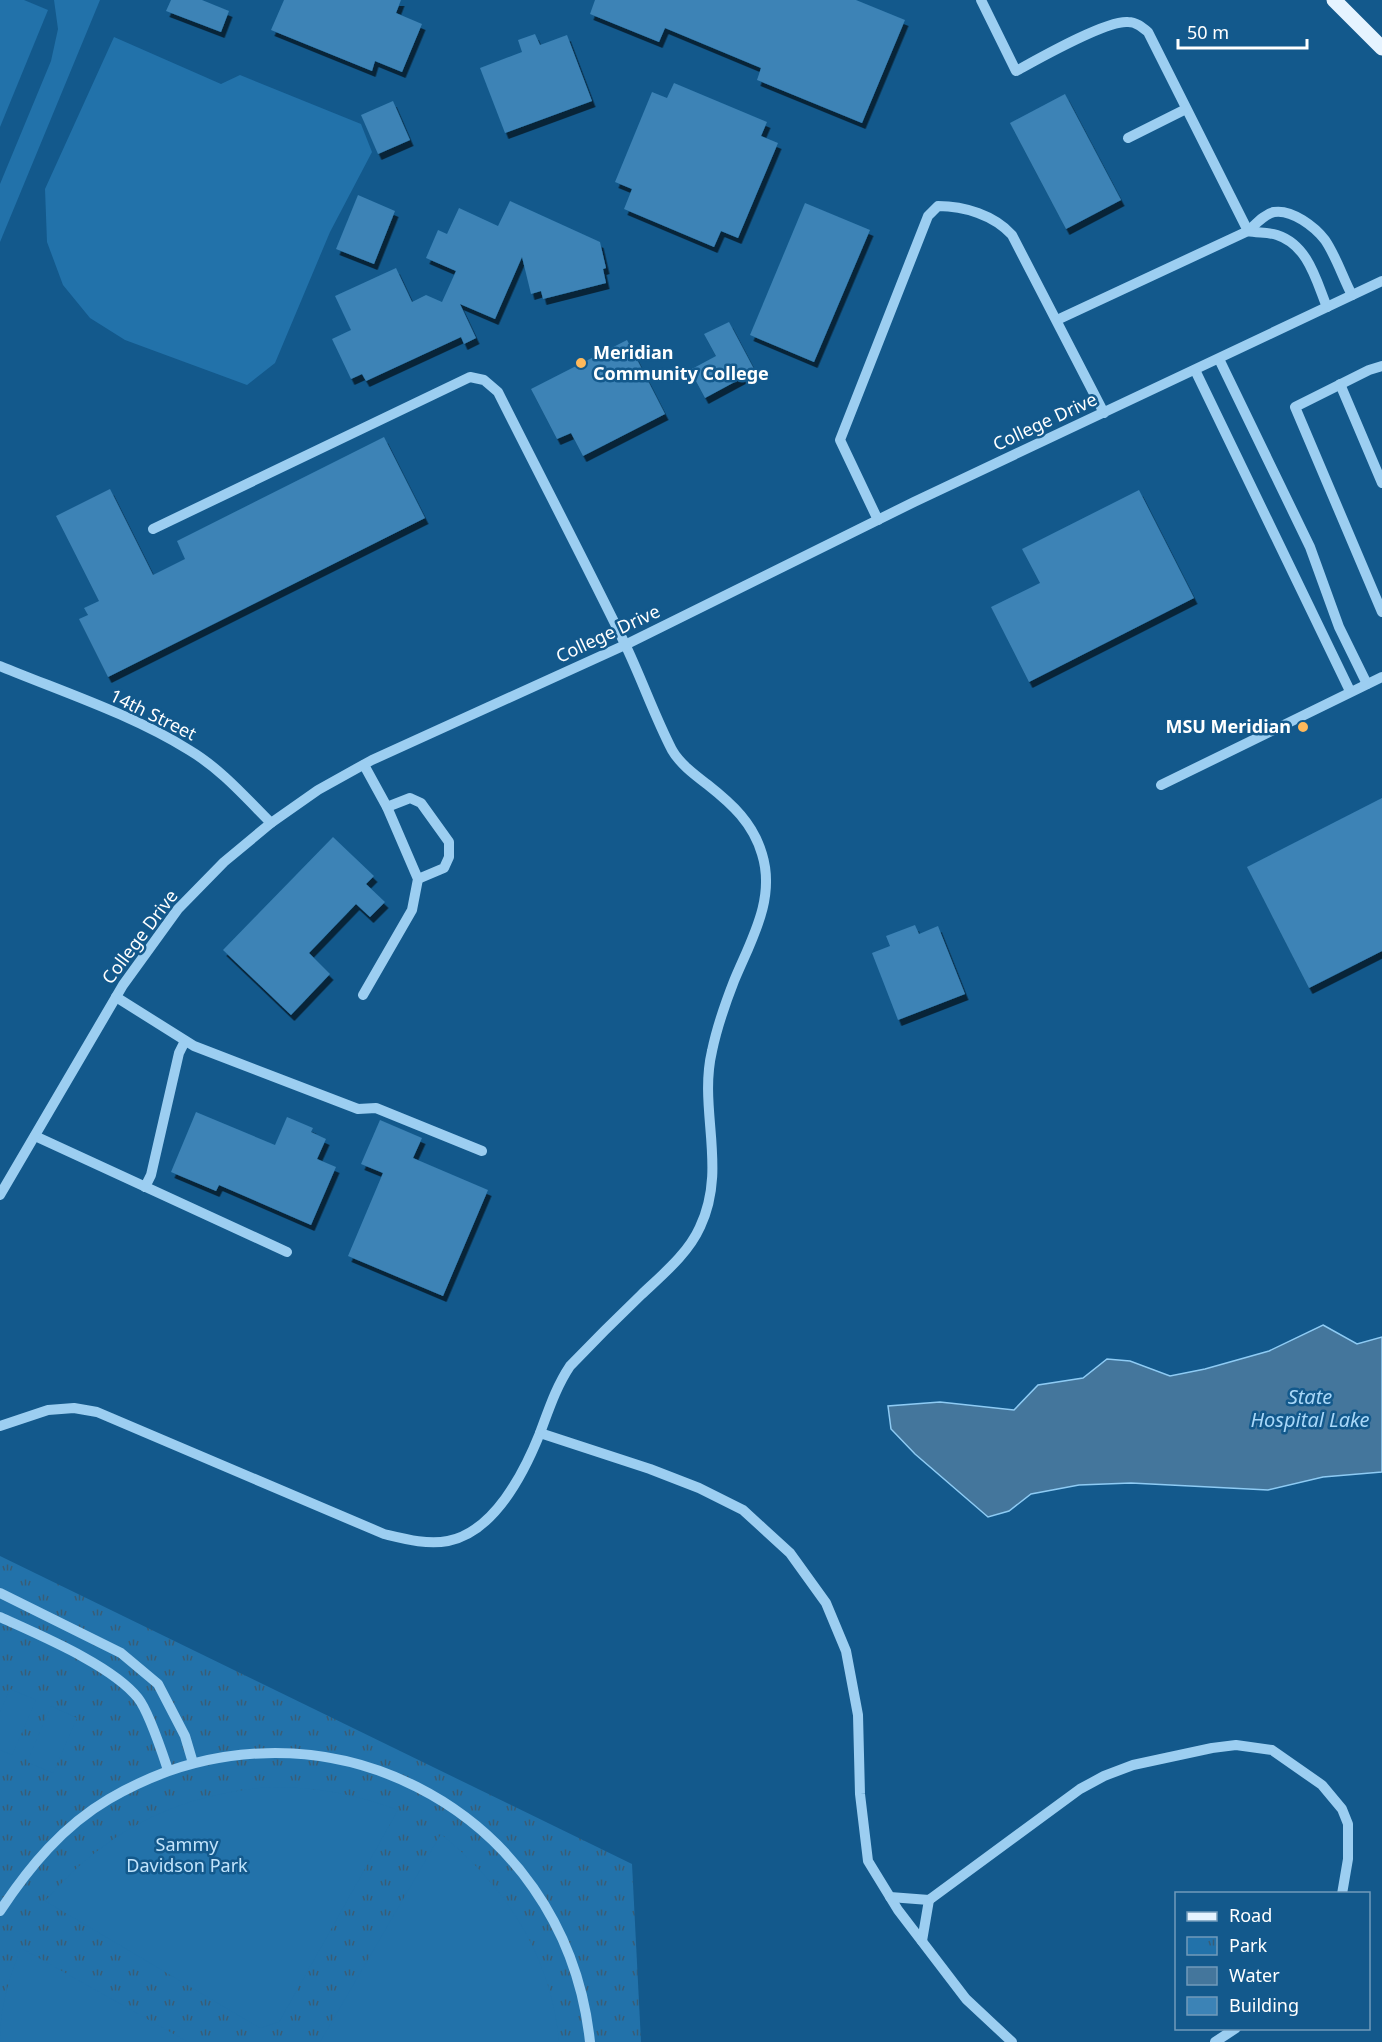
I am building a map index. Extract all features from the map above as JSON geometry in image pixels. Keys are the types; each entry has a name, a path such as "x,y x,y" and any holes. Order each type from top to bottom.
{"main road":[{"path":"1334,0 1382,48"}],"street":[{"path":"981,0 1016,71 1109,25 1126,21 1140,25 1148,32 1248,231"},
{"path":"1128,138 1186,109"},
{"path":"878,520 840,440 928,216 938,207 953,206 985,216 1004,225 1012,235 1104,413"},
{"path":"1057,320 1248,231 1274,212 1291,214 1310,224 1325,240 1352,295"},
{"path":"1248,231 1277,235 1300,248 1313,270 1327,307"},
{"name":"College Drive","path":"0,1196 116,997 178,909 224,862 271,823 318,790 364,765 625,645 878,520 1382,281"},
{"path":"1219,359 1310,547 1339,627 1367,684"},
{"path":"1382,366 1295,407 1382,612"},
{"path":"1195,370 1350,692"},
{"path":"0,1426 48,1410 74,1408 97,1412 384,1534 427,1542 447,1541 464,1536 481,1526 497,1510 509,1492 540,1433 555,1391 570,1366 678,1257 699,1230 711,1191 714,1164 708,1088 715,1036 732,985 766,899 767,878 756,835 741,814 692,773 673,753 625,645 498,392 484,380 470,377 153,529"},
{"path":"1340,384 1382,483"},
{"name":"14th Street","path":"0,666 147,726 190,750 219,771 271,823"},
{"path":"1161,786 1382,676"},
{"path":"363,995 412,910 418,879 387,807 364,765"},
{"path":"387,807 410,798 421,803 449,842 449,857 444,868 418,879"},
{"path":"116,997 185,1041 358,1109 376,1108 482,1151"},
{"path":"145,1187 151,1175 179,1053 185,1041"},
{"path":"34,1136 287,1252"},
{"path":"540,1433 650,1469 699,1488 743,1510 790,1552 826,1603 846,1651 858,1715 860,1794 868,1861 890,1897 966,1999 1012,2042"},
{"path":"0,1593 121,1653 158,1684 185,1736 193,1763"},
{"path":"0,1617 108,1671 138,1699 168,1770"},
{"path":"890,1897 928,1900 1080,1789 1104,1776 1133,1765 1236,1745 1272,1750 1322,1785 1342,1809 1348,1824 1348,1859 1342,1892"},
{"path":"0,1911 20,1881 46,1850 75,1823 108,1800 143,1781 168,1770 218,1757 256,1753 295,1753 333,1758 371,1768 407,1782 441,1800 465,1816 501,1848 526,1877 548,1909 566,1944 579,1980 590,2042"},
{"path":"922,1941 928,1900"},
{"path":"1215,2042 1233,2030"}],"green space":[{"path":"0,0 24,0 48,10 0,127"},
{"path":"54,0 100,0 0,242 0,184 51,61 58,29"},
{"path":"114,37 221,84 240,75 361,124 372,152 330,232 275,363 247,385 125,340 90,318 63,285 47,242 45,189"},
{"name":"Sammy Davidson Park","path":"0,1556 632,1864 641,2042 0,2042"},
{"path":"10,1689 36,1700 12,1755 0,1750 0,1712"},
{"path":"51,1706 77,1718 53,1773 27,1762"},
{"path":"271,1787 336,1792 398,1810 279,2022 260,2028 45,1901 93,1854 146,1820 174,1807 205,1798"},
{"path":"441,1834 486,1877 522,1926 536,1953 546,1981 559,2042 320,2042"},
{"path":"21,1948 188,2042 0,2042 1,2017 6,1994"}],"water":[{"name":"State Hospital Lake","path":"1323,1325 1357,1344 1382,1337 1382,1472 1323,1477 1268,1490 1131,1483 1079,1485 1031,1494 1009,1511 988,1517 915,1454 891,1429 888,1406 940,1402 1014,1410 1038,1385 1083,1378 1107,1359 1130,1361 1170,1376 1269,1351"}],"building":[{"path":"171,0 202,0 229,11 221,32 166,11"},
{"path":"284,0 401,0 396,13 422,24 402,72 375,61 372,71 271,30"},
{"path":"595,0 856,0 905,20 862,123 757,80 761,68 665,28 659,42 590,14"},
{"path":"535,34 540,45 567,35 592,101 505,133 480,68 522,52 518,40"},
{"path":"674,83 767,122 761,136 778,143 738,238 721,231 714,247 624,209 632,189 615,182 652,92 667,98"},
{"path":"1065,94 1121,200 1066,229 1010,123"},
{"path":"393,101 410,140 378,154 361,115"},
{"path":"358,195 395,211 374,264 336,249"},
{"path":"510,201 600,242 606,268 603,269 606,283 543,299 541,291 531,294 522,257 495,319 460,304 476,338 464,344 461,337 366,381 362,374 351,379 332,339 351,330 335,296 396,268 412,302 426,295 442,302 456,271 426,258 438,230 447,234 459,208 498,226"},
{"path":"805,203 870,230 814,362 750,335"},
{"path":"729,322 755,371 705,398 690,370 716,356 704,334"},
{"path":"627,340 665,414 583,456 571,433 557,439 531,389"},
{"path":"384,437 425,518 108,677 79,619 88,615 84,608 99,601 56,516 110,489 153,575 185,559 177,541"},
{"path":"1139,490 1194,598 1029,682 991,607 1040,583 1022,549"},
{"path":"1382,798 1382,951 1309,988 1247,867"},
{"path":"333,837 374,876 366,884 385,902 370,917 356,904 309,953 330,974 291,1015 223,950"},
{"path":"915,925 919,934 938,926 965,994 898,1020 872,953 890,946 886,936"},
{"path":"196,1112 275,1145 287,1117 313,1128 311,1132 326,1139 317,1159 336,1167 311,1225 219,1185 216,1191 171,1172"},
{"path":"380,1120 422,1138 413,1158 488,1190 443,1296 348,1256 383,1173 361,1164"}],"place":[{"name":"Meridian Community College","path":"581,363"},
{"name":"MSU Meridian","path":"1303,727"}]}
